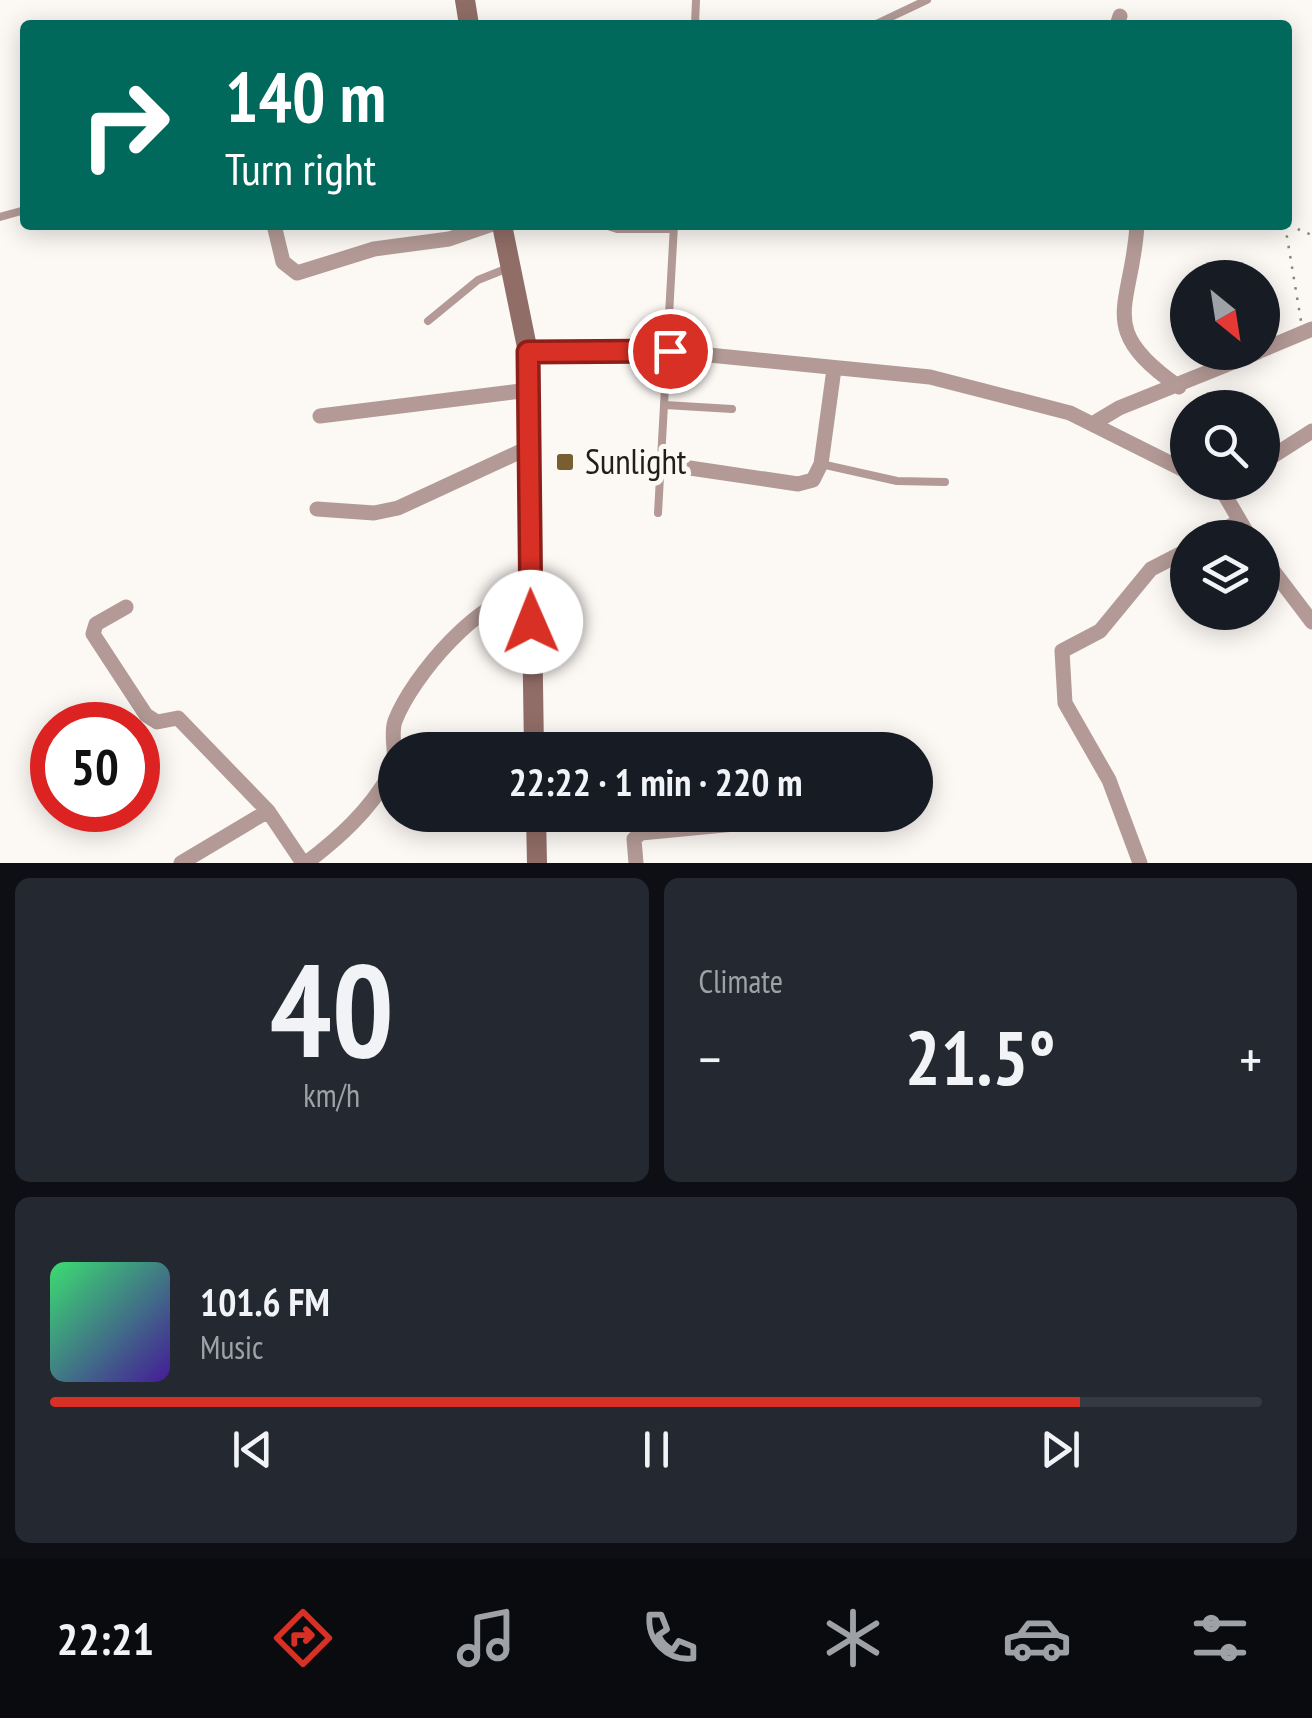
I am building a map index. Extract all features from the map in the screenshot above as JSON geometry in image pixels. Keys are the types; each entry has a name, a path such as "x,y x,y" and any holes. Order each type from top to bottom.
{"main road":[{"path":"503,230 528,352 534,732"},
{"path":"536,832 537,863"}],"street":[{"path":"275,230 283,262 297,272 374,249 449,239 475,230"},
{"path":"1137,230 1126,293 1128,333 1140,359 1178,386"},
{"path":"1280,343 1309,330"},
{"path":"528,352 670,351 930,377 1051,407 1094,423 1170,463"},
{"path":"663,464 798,484 814,480 821,464 834,369"},
{"path":"1094,423 1119,408 1217,370"},
{"path":"320,416 530,390"},
{"path":"1280,451 1312,431"},
{"path":"318,510 374,513 398,508 530,447"},
{"path":"1140,863 1109,780 1065,703 1062,651 1100,631 1151,569 1170,559"},
{"path":"1280,580 1312,622"},
{"path":"126,606 96,624 93,634 146,715 157,722 178,718 268,812 304,863 347,832 392,772 396,718 450,639 507,598 530,593"},
{"path":"181,863 268,812"},
{"path":"636,863 634,840 641,834 662,832"}],"lane":[{"path":"885,20 927,0"},
{"path":"658,513 674,230"},
{"path":"428,321 478,280 512,266"},
{"path":"665,405 732,409"},
{"path":"821,464 897,481 944,482"}],"path":[{"path":"1287,230 1296,275 1296,304 1309,330"}],"place":[{"name":"Sunlight","path":"565,462"}],"route":[{"path":"531,622 528,352 670,351"}]}
